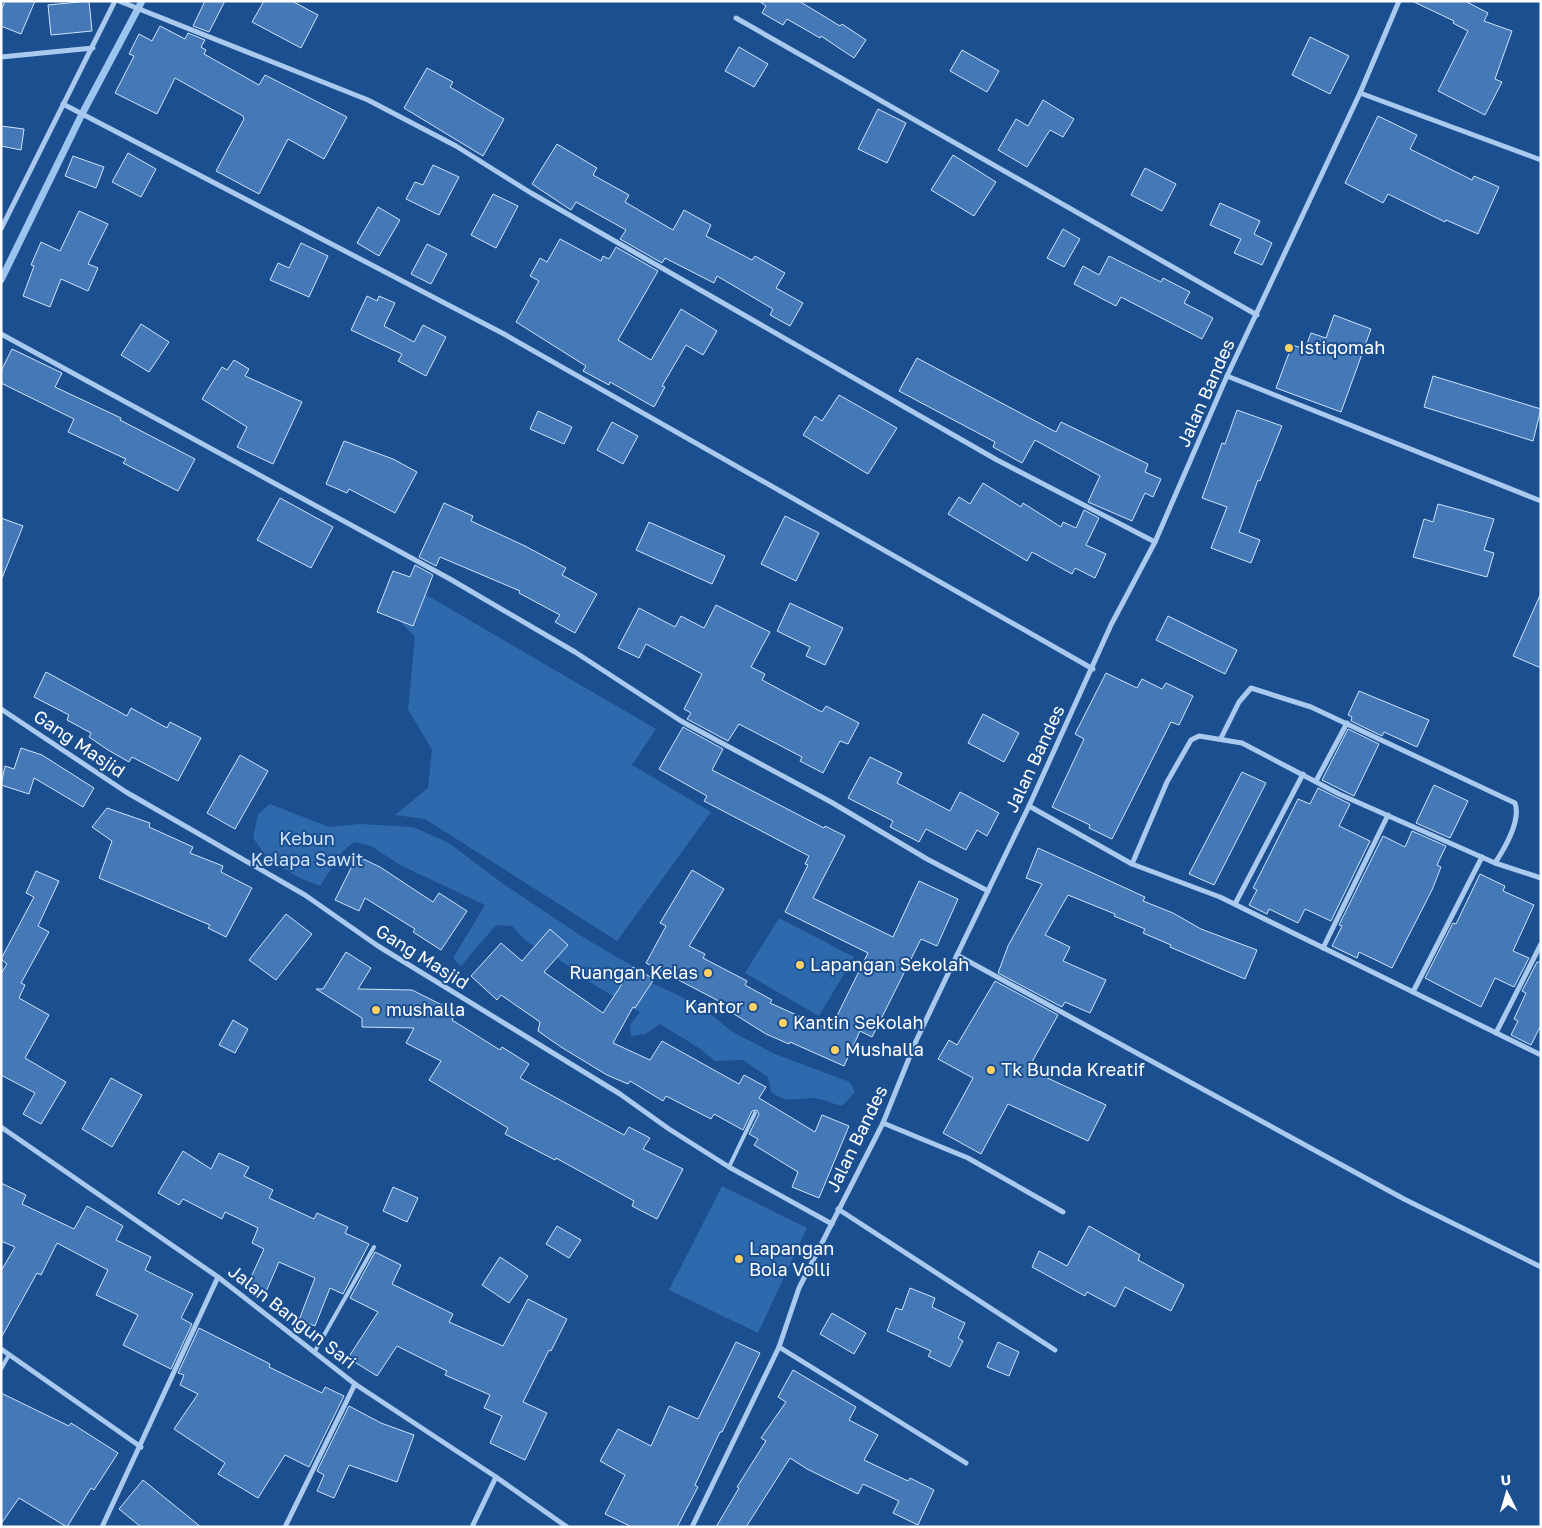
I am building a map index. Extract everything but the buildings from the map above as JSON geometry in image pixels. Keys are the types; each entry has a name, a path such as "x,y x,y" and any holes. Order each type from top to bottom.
{"street":[{"path":"1,229 115,1"},
{"name":"Jalan Bandes","path":"692,1527 779,1347 799,1288 883,1123 916,1041 1029,806 1111,625 1155,542 1227,376 1257,316 1360,93 1399,1"},
{"path":"121,2 377,104 456,146 531,193 997,460 1155,542"},
{"path":"736,18 1257,316"},
{"path":"1,56 93,48"},
{"path":"1360,93 1541,160"},
{"path":"63,104 504,334 1093,668"},
{"path":"1,334 450,579 575,652 680,721 831,802 927,859 988,891"},
{"path":"1227,376 1541,501"},
{"path":"1221,738 1239,702 1251,688 1311,707 1347,723 1516,803 1515,821 1496,863"},
{"name":"Gang Masjid","path":"1,709 126,792 305,895 378,946 620,1094 669,1129 729,1166 832,1224"},
{"path":"1316,781 1347,723"},
{"path":"1132,864 1167,782 1191,740 1198,736 1221,738 1242,744 1388,815 1496,863 1541,878"},
{"path":"1235,904 1303,774"},
{"path":"1029,806 1132,864 1235,904 1541,1055"},
{"path":"1323,948 1388,815"},
{"path":"1413,992 1482,857"},
{"path":"1496,1032 1541,944"},
{"path":"957,954 1404,1200 1541,1268"},
{"path":"883,1123 968,1158 1062,1212"},
{"name":"Jalan Bangun Sari","path":"1,1127 218,1277 315,1351 354,1384 496,1477 567,1527"},
{"path":"838,1209 1055,1350"},
{"path":"102,1527 141,1447 218,1277"},
{"path":"779,1347 966,1463"},
{"path":"1,1349 141,1447"},
{"path":"285,1527 354,1384"},
{"path":"472,1527 496,1477"}],"lane":[{"path":"729,1166 755,1113"},
{"path":"315,1351 374,1247"},
{"path":"1,1369 9,1355"}],"green space":[{"path":"392,575 656,729 632,765 711,812 617,941 425,819 395,815 428,788 432,750 408,709 415,637 391,612 377,609"},
{"name":"Kebun Kelapa Sawit","path":"270,804 329,827 360,824 413,827 449,843 502,883 586,939 634,967 652,983 697,1004 733,1032 775,1054 850,1082 855,1092 842,1106 814,1098 781,1098 771,1092 768,1077 743,1060 715,1061 699,1048 660,1024 645,1034 631,1036 630,1025 640,1012 591,983 557,958 527,942 512,926 496,925 461,966 453,958 485,905 400,865 371,846 354,842 343,851 320,886 300,878 269,860 253,838 258,814"},
{"name":"Lapangan Sekolah","path":"779,918 854,957 819,1016 745,973"},
{"name":"Lapangan Bola Volli","path":"722,1186 807,1228 758,1333 669,1290"}],"waterway":[{"path":"1,280 82,114 142,1"}],"place":[{"name":"Istiqomah","path":"1289,348"},
{"name":"Lapangan Sekolah","path":"800,965"},
{"name":"Ruangan Kelas","path":"708,973"},
{"name":"Kantor","path":"753,1007"},
{"name":"mushalla","path":"376,1010"},
{"name":"Kantin Sekolah","path":"783,1023"},
{"name":"Mushalla","path":"835,1050"},
{"name":"Tk Bunda Kreatif","path":"991,1070"},
{"name":"Lapangan Bola Volli","path":"739,1259"}]}
